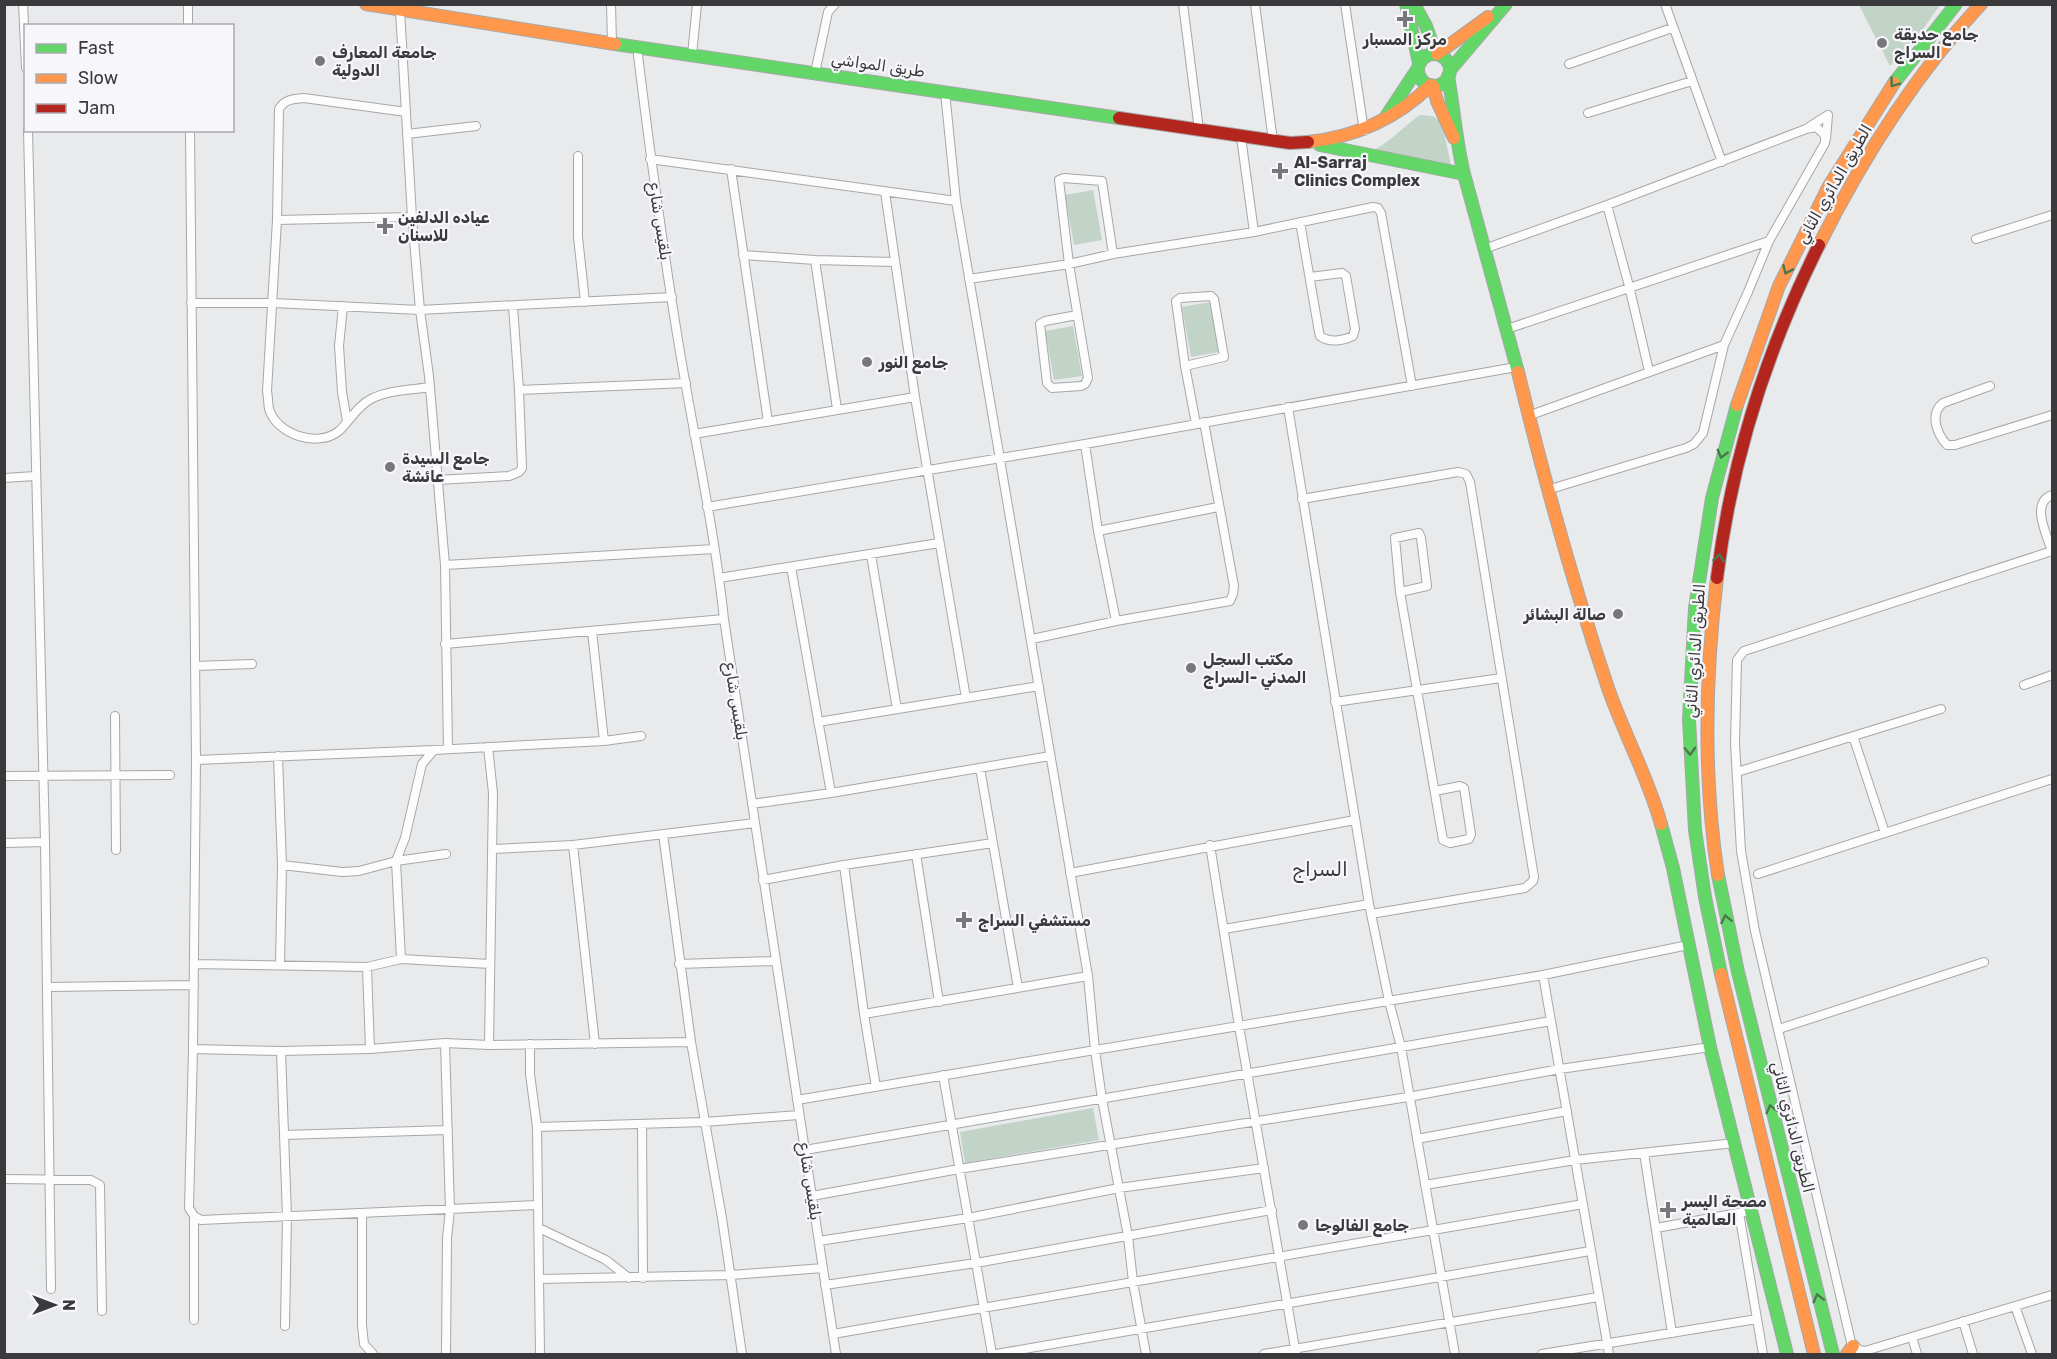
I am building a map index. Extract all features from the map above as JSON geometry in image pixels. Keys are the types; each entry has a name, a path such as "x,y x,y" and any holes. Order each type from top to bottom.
{"main road":[{"name":"طريق المواشي","path":"366,4 400,10 430,10 637,47 1273,141 1310,143 1335,140 1364,131 1411,104 1432,86"},
{"path":"1406,4 1421,79 1432,86 1457,144"},
{"path":"1414,4 1437,54 1445,58 1454,106 1457,144 1464,174 1548,490 1609,690 1656,807 1672,868 1710,1047 1735,1143 1745,1212 1787,1354"},
{"name":"الطريق الدائري الثاني","path":"1814,1354 1708,917 1695,826 1689,746 1694,615 1704,538 1721,458 1746,368 1767,316 1803,233 1846,153 1892,85 1956,4"},
{"name":"الطريق الدائري الثاني","path":"1833,1354 1724,913 1711,824 1706,747 1710,621 1735,469 1763,374 1817,243 1862,162 1909,93 1981,4"},
{"path":"1418,66 1424,57 1437,54 1506,5"},
{"path":"1432,86 1444,82 1506,5"},
{"name":"طريق المواشي","path":"1382,121 1418,66"},
{"path":"1310,143 1464,174"}],"street":[{"path":"23,4 24,25"},
{"path":"188,4 188,24"},
{"path":"611,4 612,43"},
{"path":"692,55 697,4"},
{"path":"815,73 828,8 835,4"},
{"path":"1183,4 1199,130"},
{"path":"1255,4 1273,141"},
{"path":"1345,4 1364,131"},
{"path":"1665,4 1722,162"},
{"path":"400,10 412,217 420,310 430,387 445,565 448,748"},
{"path":"1569,64 1672,28"},
{"name":"بلقيس شارع","path":"637,47 650,159 719,578 836,1354"},
{"path":"1588,113 1692,81"},
{"path":"945,92 956,201 1088,976 1102,1099 1128,1236 1133,1282 1146,1354"},
{"path":"406,112 304,98 290,99 279,109 277,220 267,391 269,410 276,422 297,436 314,439 329,437 338,431 369,400 379,395 430,387"},
{"path":"1548,490 1694,444 1699,439 1706,425 1724,345 1769,241 1825,143 1828,115 1806,129"},
{"path":"407,134 476,126"},
{"path":"1484,249 1806,129 1816,127 1822,131 1825,135 1825,143"},
{"path":"28,132 44,776 51,1289"},
{"path":"190,132 196,760 189,1208 194,1216 201,1220 537,1205"},
{"path":"1241,136 1254,232"},
{"path":"578,156 579,256 585,302"},
{"path":"650,159 956,201"},
{"path":"731,169 768,422"},
{"path":"1077,315 1040,324 1047,383 1052,388 1081,386 1087,382 1059,180 1064,178 1098,180 1104,184 1113,254"},
{"path":"885,192 915,397 966,698"},
{"path":"1607,205 1649,371"},
{"path":"969,279 1254,232 1373,207 1378,208 1381,213 1412,386"},
{"path":"1976,239 2052,215"},
{"path":"277,220 412,217"},
{"path":"1300,222 1320,336 1328,341 1348,339 1353,336 1356,329 1346,276 1337,273 1310,277"},
{"path":"1507,329 1629,286 1769,241"},
{"path":"743,255 894,262"},
{"path":"815,260 837,409"},
{"path":"1032,639 1116,621 1230,601 1233,586 1200,423 1185,366 1176,301 1180,298 1211,296 1214,299 1224,357 1185,366"},
{"path":"191,303 273,303 420,310 672,297"},
{"path":"343,306 339,346 342,392 347,422"},
{"path":"437,480 509,476 519,472 522,464 513,306"},
{"path":"1528,417 1724,345"},
{"path":"707,507 1085,444 1516,367"},
{"path":"519,390 687,383"},
{"path":"1990,386 1937,407 1936,426 1947,445 1955,445 2052,415"},
{"path":"694,434 915,397"},
{"path":"1288,407 1354,820 1389,1001 1401,1047 1455,1354"},
{"path":"1085,444 1098,531 1116,621"},
{"path":"1302,499 1445,473 1466,474 1470,482 1534,872 1533,881 1525,888 1371,914"},
{"path":"4,478 35,476"},
{"path":"2052,495 2046,497 2042,502 2040,512 2052,552 1744,651 1737,660 1735,744 1741,852 1755,931 1850,1350 1865,1351 2052,1296"},
{"path":"1098,531 1218,507"},
{"path":"1400,592 1427,586 1419,533 1395,538 1400,592 1443,840 1450,843 1468,839 1471,834 1464,788 1460,786 1435,790"},
{"path":"719,578 939,543"},
{"path":"445,565 714,549"},
{"path":"871,555 897,709"},
{"path":"791,567 831,793"},
{"path":"445,644 724,619"},
{"path":"592,631 604,741"},
{"path":"195,666 252,664"},
{"path":"2024,685 2052,675"},
{"path":"1335,702 1501,678"},
{"path":"818,722 1039,686"},
{"path":"1737,772 1941,709"},
{"path":"116,716 116,850"},
{"path":"196,760 604,741 641,736"},
{"path":"1853,736 1885,833"},
{"path":"488,747 493,793 489,1045"},
{"path":"401,959 396,861 405,838 423,764 434,750"},
{"path":"279,756 282,865 280,964"},
{"path":"752,804 1050,756"},
{"path":"980,768 1018,988"},
{"path":"4,776 170,775"},
{"path":"1758,874 2052,778"},
{"path":"1070,873 1210,845 1354,820"},
{"path":"493,849 573,845 755,823"},
{"path":"663,834 679,964 722,1218 742,1354"},
{"path":"4,843 45,842"},
{"path":"763,880 844,865 993,843"},
{"path":"573,845 595,1044"},
{"path":"1210,845 1296,1352"},
{"path":"282,865 359,872 396,861 446,854"},
{"path":"916,854 939,1002"},
{"path":"844,865 876,1087"},
{"path":"1224,929 1369,904"},
{"path":"797,1100 1543,975 1688,945"},
{"path":"194,964 367,966 401,959 490,964"},
{"path":"679,964 776,961"},
{"path":"1779,1029 1984,962"},
{"path":"367,966 370,1049"},
{"path":"1543,975 1609,1354"},
{"path":"864,1014 1088,976"},
{"path":"48,987 194,985"},
{"path":"805,1149 1551,1021"},
{"path":"193,1049 281,1051 370,1049 445,1043 489,1045 691,1042"},
{"path":"445,1043 450,1210 447,1248 446,1354"},
{"path":"530,1044 531,1083 537,1127 540,1354"},
{"path":"812,1196 959,1169 1408,1097 1560,1069 1710,1047"},
{"path":"281,1051 287,1217 285,1326"},
{"path":"943,1075 994,1354 1590,1251"},
{"path":"1417,1139 1567,1111"},
{"path":"537,1127 704,1122 799,1115"},
{"path":"642,1124 643,1278"},
{"path":"284,1135 448,1130"},
{"path":"1425,1185 1575,1160 1735,1143"},
{"path":"1644,1153 1672,1333"},
{"path":"819,1240 968,1218 1119,1188 1264,1168"},
{"path":"4,1179 91,1180 100,1185 102,1311"},
{"path":"833,1334 1583,1203"},
{"path":"825,1285 976,1263 1272,1210"},
{"path":"1656,1228 1745,1212 1763,1354"},
{"path":"362,1214 362,1325 364,1344 373,1354"},
{"path":"194,1216 194,1320"},
{"path":"538,1228 606,1260 629,1278"},
{"path":"539,1279 730,1275 823,1268"},
{"path":"1264,1354 1296,1352 1598,1297"},
{"path":"2015,1306 2032,1354"},
{"path":"1542,1354 1757,1318"},
{"path":"1963,1321 1973,1354"},
{"path":"1912,1337 1917,1354"}],"green space":[{"path":"1859,5 1940,5 1918,36 1890,66"},
{"path":"1420,115 1433,116 1442,123 1452,170 1368,153 1382,145"},
{"path":"1093,190 1102,240 1074,245 1065,195"},
{"path":"1210,302 1219,352 1191,357 1182,307"},
{"path":"1073,326 1082,376 1054,380 1045,331"},
{"path":"1093,1108 1099,1140 965,1163 960,1132"}],"traffic: fast":[{"path":"1406,4 1419,63"},
{"path":"1414,4 1426,26 1436,54"},
{"path":"1450,70 1506,4"},
{"path":"1894,83 1956,4"},
{"path":"615,44 1119,118"},
{"path":"1434,54 1445,59 1450,70 1445,81 1434,86 1423,81 1418,70 1423,59 1434,54"},
{"path":"1387,115 1418,68"},
{"path":"1448,76 1464,174 1518,372"},
{"path":"1320,145 1464,174"},
{"path":"1721,974 1705,897 1695,830 1689,719 1695,608 1712,498 1737,405"},
{"path":"1661,824 1673,868 1710,1047 1787,1354"},
{"path":"1718,875 1738,972 1833,1354"}],"traffic: slow":[{"path":"366,4 615,44"},
{"path":"1819,245 1853,181 1891,119 1934,60 1981,4"},
{"path":"1437,54 1488,17"},
{"path":"1737,405 1779,286 1829,186 1894,83"},
{"path":"1308,142 1326,140 1359,131 1404,108 1431,85"},
{"path":"1433,86 1437,101 1454,138"},
{"path":"1518,372 1538,452 1595,649 1614,705 1661,824"},
{"path":"1717,578 1710,652 1707,727 1710,801 1718,875"},
{"path":"1721,974 1814,1354"},
{"path":"1847,1354 1853,1346"}],"traffic: jam":[{"path":"1119,118 1290,143 1308,142"},
{"path":"1717,578 1732,492 1754,407 1783,325 1819,245"}],"place":[{"name":"مركز المسبار","path":"1405,19"},
{"name":"جامع حديقة السراج","path":"1882,43"},
{"name":"جامعة المعارف الدولية","path":"320,61"},
{"name":"Al-Sarraj Clinics Complex","path":"1280,171"},
{"name":"عياده الدلفين للاسنان","path":"385,226"},
{"name":"جامع النور","path":"867,362"},
{"name":"جامع السيدة عائشة","path":"390,467"},
{"name":"صالة البشائر","path":"1618,614"},
{"name":"مكتب السجل المدني -السراج","path":"1191,668"},
{"name":"مستشفي السراج","path":"964,920"},
{"name":"مصحة اليسر العالمية","path":"1668,1210"},
{"name":"جامع الفالوجا","path":"1303,1225"}],"district":[{"name":"السراج","path":"1320,869"}]}
